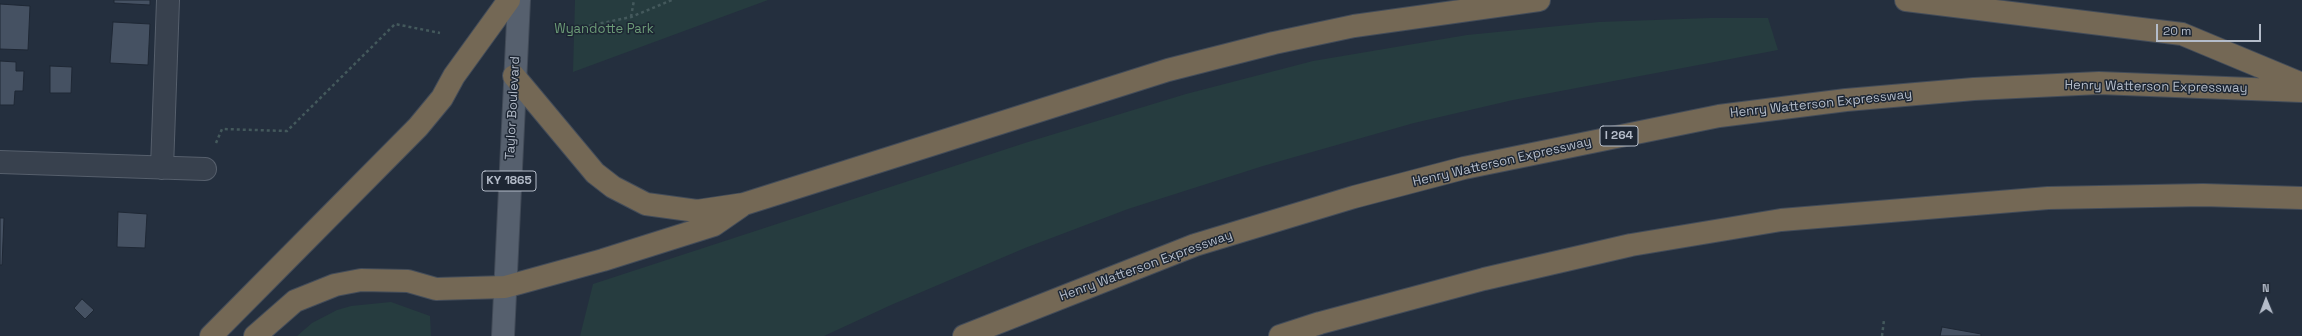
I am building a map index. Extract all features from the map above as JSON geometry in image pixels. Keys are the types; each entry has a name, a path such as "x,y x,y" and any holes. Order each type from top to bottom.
{"highway":[{"path":"211,336 418,127 442,98 454,76 509,0"},
{"path":"514,76 595,172 613,187 646,204 697,211 744,204 1168,70 1274,43 1354,26 1539,0"},
{"path":"1906,0 2182,34 2302,84"},
{"name":"Henry Watterson Expressway","path":"964,336 1195,245 1354,197 1464,168 1720,116 1846,100 1974,89 2099,83 2302,91"},
{"path":"1280,336 1320,323 1484,279 1623,246 1781,220 2048,198 2203,195 2302,198"},
{"path":"255,336 295,301 335,285 361,280 408,281 436,289 505,287 603,260 714,225 744,204"}],"main road":[{"name":"Taylor Boulevard","path":"503,336 518,0"}],"street":[{"path":"162,168 168,0"},
{"path":"0,162 205,169"}],"path":[{"path":"631,17 634,0"},
{"path":"583,27 631,17 672,0"},
{"path":"205,169 222,129 287,131 395,24 440,33"},
{"path":"1882,336 1884,320"}],"green space":[{"name":"Wyandotte Park","path":"575,0 768,0 573,72"},
{"path":"1710,18 1768,18 1778,50 1513,100 1414,123 1263,166 1128,209 1025,248 891,305 824,336 580,336 593,284 1028,142 1186,94 1313,61 1467,35 1599,22"},
{"path":"391,302 430,316 431,336 297,336 312,323 337,310 351,306"}],"building":[{"path":"114,0 150,0 150,5 114,3"},
{"path":"0,4 30,6 28,50 0,49"},
{"path":"113,22 150,24 148,65 110,63"},
{"path":"0,61 16,62 16,71 24,71 23,91 15,91 14,105 0,105"},
{"path":"50,66 72,67 71,93 50,93"},
{"path":"118,212 147,214 145,248 117,247"},
{"path":"0,218 4,218 2,265 0,265"},
{"path":"82,299 94,310 85,319 74,308"},
{"path":"1942,327 1981,334 1981,336 1940,336"}]}
